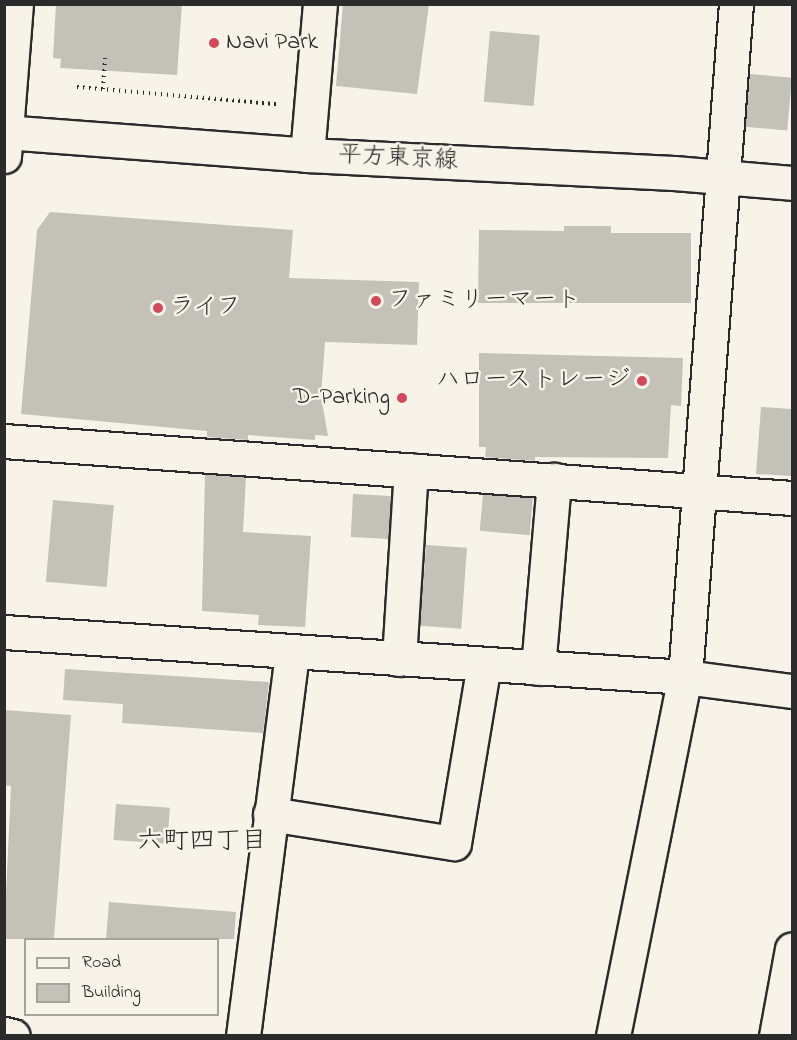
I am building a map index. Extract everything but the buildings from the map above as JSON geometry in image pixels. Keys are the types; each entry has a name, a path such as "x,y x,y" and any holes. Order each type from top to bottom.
{"street":[{"path":"5,140 16,4"},
{"path":"308,155 320,4"},
{"path":"613,1035 685,677 736,4"},
{"name":"平方東京線","path":"5,140 722,177 792,183"},
{"path":"4,441 792,498"},
{"path":"399,659 411,470"},
{"path":"538,668 554,480"},
{"path":"4,632 685,677 792,690"},
{"path":"243,1035 292,652"},
{"path":"270,814 454,843 484,664"},
{"path":"776,1035 792,949"},
{"path":"4,1034 13,1035"}],"path":[{"path":"103,89 105,58"},
{"path":"77,87 280,104"}],"place":[{"name":"Navi Park","path":"214,43"},
{"name":"ファミリーマート","path":"376,301"},
{"name":"ライフ","path":"158,308"},
{"name":"ハローストレージ","path":"642,381"},
{"name":"D-Parking","path":"402,398"}],"district":[{"name":"六町四丁目","path":"202,843"}]}
